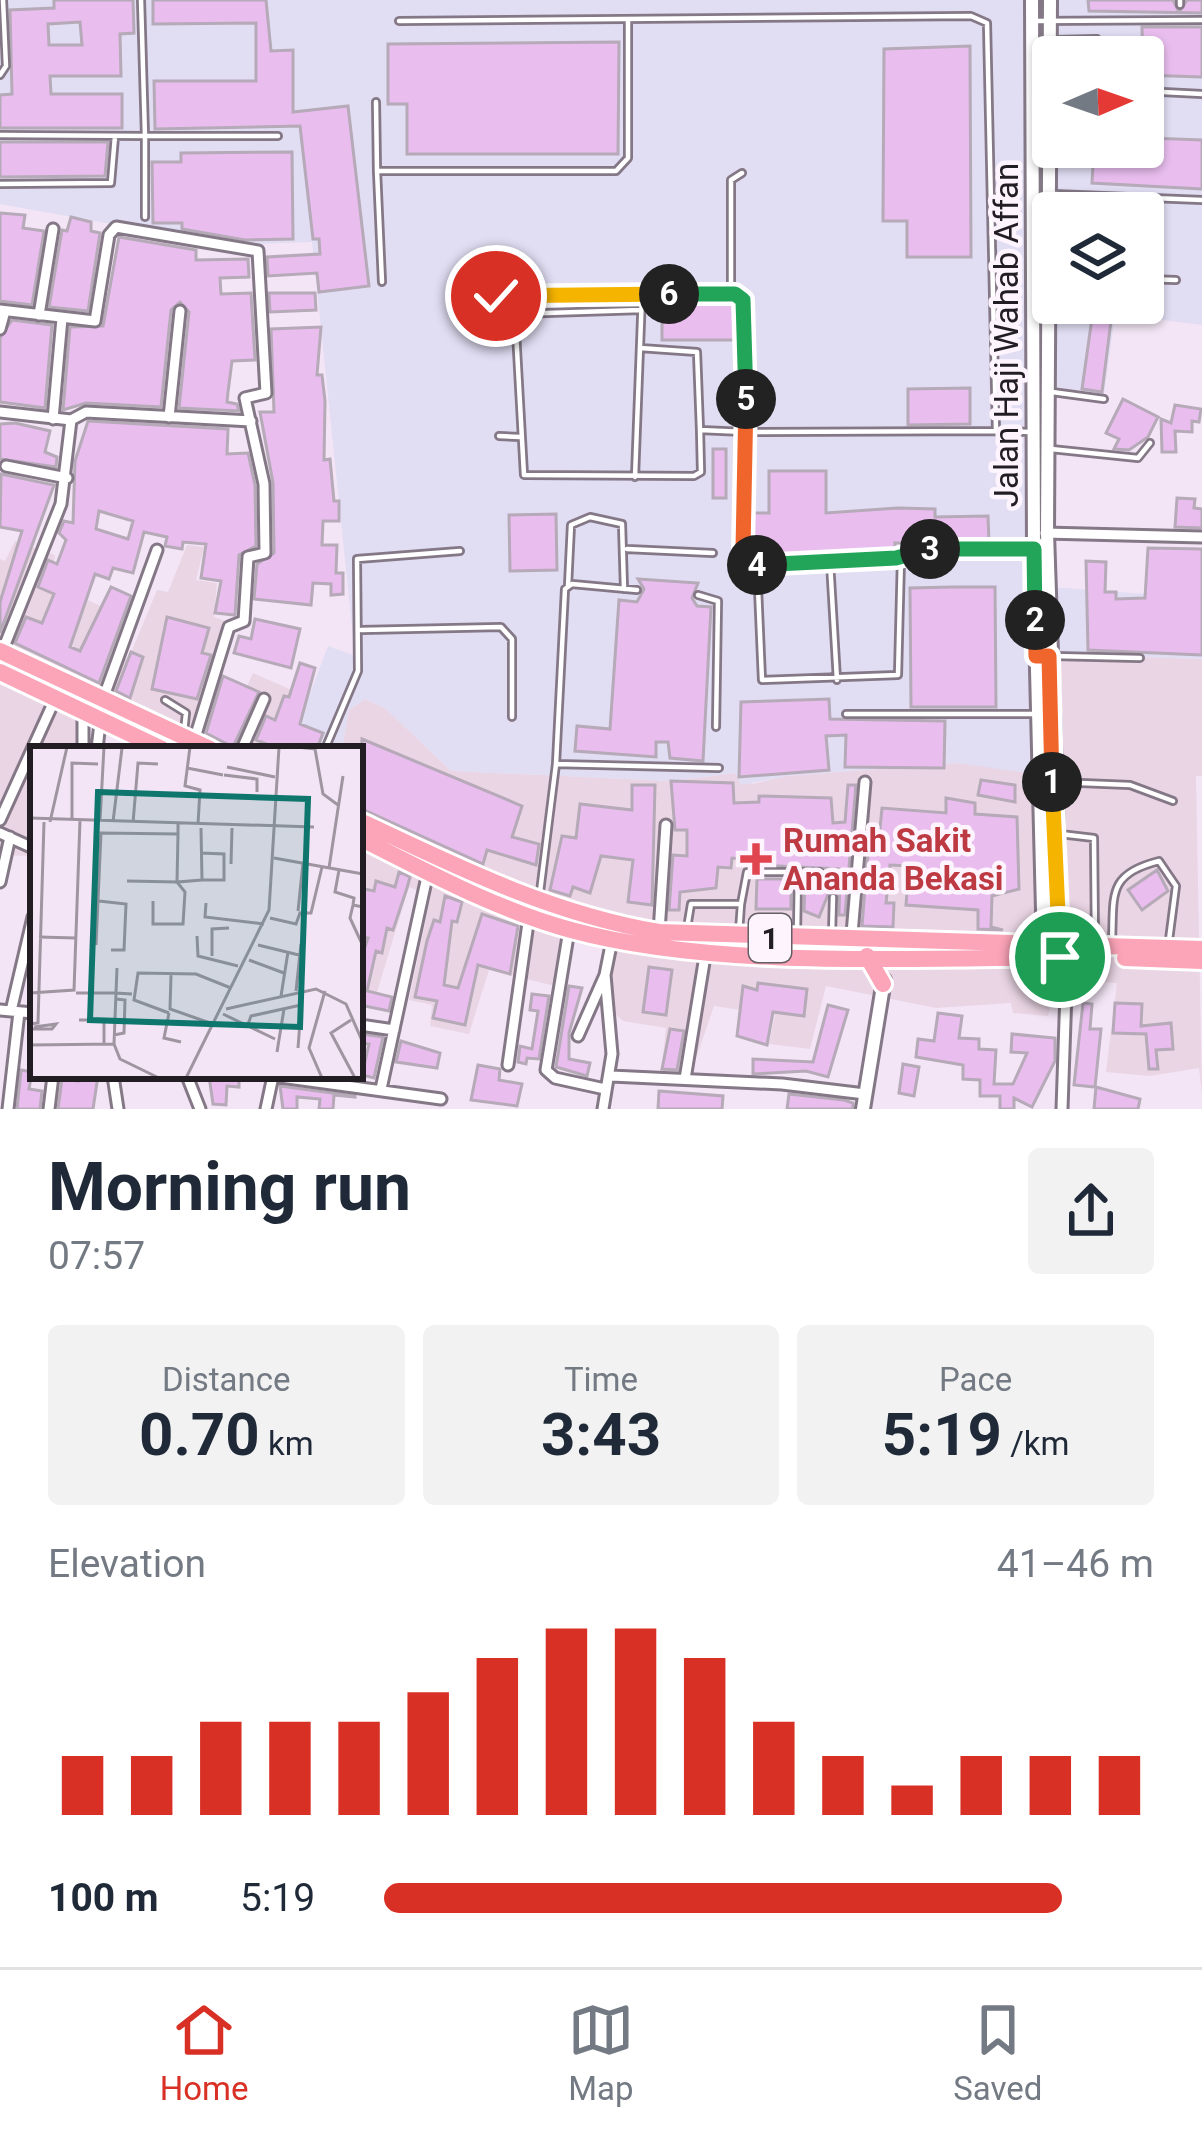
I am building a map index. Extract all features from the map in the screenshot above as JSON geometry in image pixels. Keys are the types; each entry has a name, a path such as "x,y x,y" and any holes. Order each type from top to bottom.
{"highway":[{"path":"1,651 195,742"},
{"path":"0,672 155,746"},
{"path":"55,699 61,680"},
{"path":"83,715 97,696"},
{"name":"1","path":"363,822 504,890 569,930 612,939 706,950 1167,954 1202,949"},
{"name":"1","path":"363,840 428,872 534,908 658,932 797,939 867,950"},
{"name":"1","path":"1052,951 1103,946 1202,961"},
{"path":"867,950 883,984"},
{"path":"867,950 883,984"}],"street":[{"name":"Jalan Haji Wahab Affan","path":"1032,0 1032,36"},
{"name":"Jalan Haji Wahab Affan","path":"1049,36 1050,0"},
{"name":"Jalan Haji Wahab Affan","path":"1034,168 1052,951"},
{"path":"39,315 53,229"},
{"path":"0,329 2,310 96,321 112,229 257,248 266,393 245,398 267,516 265,553 248,557 244,621 229,627 195,742"},
{"path":"169,417 180,311"},
{"path":"52,419 62,318"},
{"name":"Jalan Haji Wahab Affan","path":"1048,324 1040,432 1047,449 1040,533 1034,549 1043,656 1037,714 1054,834 1052,951"},
{"path":"0,412 71,420 86,412 250,422"},
{"path":"1,651 49,540 67,478 71,420"},
{"path":"5,466 67,478"},
{"path":"1040,533 1202,537"},
{"path":"97,696 158,550"},
{"path":"34,746 55,699"},
{"path":"243,746 264,699"},
{"path":"82,746 83,715"},
{"path":"97,746 100,723"},
{"path":"0,820 30,754"},
{"path":"865,782 867,950"},
{"path":"658,932 666,825"},
{"path":"0,882 5,835"},
{"path":"381,1089 428,872"},
{"path":"508,1064 534,908"},
{"path":"8,1109 10,1011 30,929"},
{"path":"569,930 546,1070 555,1078 605,1090"},
{"path":"578,1036 605,975 612,939"},
{"path":"685,1079 706,950"},
{"path":"1052,951 1066,986 1062,1109"},
{"path":"603,1109 611,1076 612,1015 605,975"},
{"path":"863,1109 883,984"},
{"path":"363,1025 394,1030"},
{"path":"611,1076 865,1094"},
{"path":"49,1109 53,1079"},
{"path":"114,1079 119,1109"},
{"path":"192,1079 200,1109"},
{"path":"266,1109 272,1079"},
{"path":"298,1079 441,1099"}],"lane":[{"path":"0,75 6,66 3,0"},
{"path":"141,0 145,218"},
{"path":"399,21 971,16 987,23 997,431"},
{"path":"377,170 622,168 628,158 628,20"},
{"path":"1032,21 1202,20"},
{"path":"1164,92 1202,94"},
{"path":"376,102 382,282"},
{"path":"0,135 278,136"},
{"path":"0,184 112,183 115,136"},
{"path":"735,294 731,180 742,173"},
{"path":"1164,199 1202,200"},
{"path":"1164,280 1176,280"},
{"path":"635,477 642,294"},
{"path":"460,317 460,297 735,294 743,300 746,314 746,563 901,558 921,550 1034,549"},
{"path":"640,310 515,314 520,437 527,477 700,474 697,352 640,348"},
{"path":"1046,391 1104,399"},
{"path":"700,430 1040,432"},
{"path":"499,436 520,437"},
{"path":"1047,449 1138,458 1150,443"},
{"path":"534,908 556,764 571,525 578,518 615,519 622,524 627,549 624,589"},
{"path":"627,549 713,553"},
{"path":"326,746 357,676 362,630 359,557 460,551"},
{"path":"758,565 762,680 837,680 901,672 901,558"},
{"path":"830,562 837,680"},
{"path":"568,586 637,590"},
{"path":"698,595 718,601 716,727"},
{"path":"362,630 501,627 512,639 512,717"},
{"path":"1043,656 1140,658"},
{"path":"165,700 187,713 195,742"},
{"path":"846,714 1037,714"},
{"path":"556,764 719,768"},
{"path":"1046,783 1130,785 1173,801"},
{"path":"1054,834 1094,838 1103,946"},
{"path":"1103,946 1114,887 1126,874 1159,861 1176,886 1167,954"},
{"path":"797,939 798,872"},
{"path":"739,938 743,873 820,872"},
{"path":"833,897 867,950"},
{"path":"687,934 692,904 741,904"}],"shaded area":[{"path":"0,0 1202,0 1202,325 1164,320 1164,192 1032,192 1032,324 1114,324 1104,395 1051,386 1050,587 1202,598 1202,659 1053,654 1056,777 957,763 787,776 741,785 735,773 671,781 451,771 385,708 365,699 349,710 343,746 290,746 328,646 355,656 312,242 228,245 0,204"},
{"path":"15,541 55,555 52,584 112,611 96,646 128,660 157,590 168,592 187,545 204,547 196,580 217,583 214,617 236,625 198,740 214,746 141,746 84,715 80,746 30,746 30,856 0,855 0,559 5,561"},
{"path":"1053,654 1202,659 1202,776 1196,776 1202,1095 1199,1068 1150,1076 1106,1072 1117,983 1083,981 1079,1002 1052,1000 1048,1016 1013,1013 1011,1003 936,1008 826,986 810,1049 769,1044 775,1015 714,1006 690,1076 661,1073 666,1028 623,1021 601,1002 612,939 568,930 555,986 489,970 469,1034 430,1026 432,1005 409,1000 431,895 409,887 376,995 363,993 363,746 343,746 349,710 365,699 385,708 451,771 671,781 736,773 752,784 787,776 957,763 1056,776"},
{"path":"253,673 308,697 290,746 221,746"}],"building":[{"path":"54,0 133,0 134,33 120,34 121,76 50,76 51,94 122,94 122,128 0,128 0,95 12,94 10,10 54,8","holes":["80,22 82,45 49,45 48,24"]},
{"path":"153,0 266,0 271,51 293,50 293,112 348,106 369,286 319,292 317,273 268,276 267,257 320,254 319,239 313,239 300,126 155,129 154,81 256,81 256,23 153,24"},
{"path":"1088,0 1173,0 1179,12 1187,0 1202,0 1202,13 1089,11"},
{"path":"1142,27 1202,27 1202,77 1164,76 1164,36 1142,36"},
{"path":"619,42 618,154 407,154 407,104 388,104 388,44"},
{"path":"970,46 971,257 907,257 907,221 883,221 884,49"},
{"path":"1164,139 1202,140 1202,189 1092,183 1093,168 1164,168"},
{"path":"0,142 108,142 105,176 0,177"},
{"path":"292,152 293,239 245,240 182,229 182,223 153,223 152,162 181,162 181,153"},
{"path":"0,213 25,215 23,228 44,231 32,305 0,301"},
{"path":"71,217 91,222 91,231 100,233 88,311 49,307 62,230 67,231"},
{"path":"119,237 196,250 196,260 248,259 249,277 220,278 221,294 251,293 255,360 232,361 228,392 227,402 237,404 239,411 179,408 189,312 180,302 171,310 161,407 86,403 63,410 70,327 103,326"},
{"path":"269,293 315,293 316,310 270,312"},
{"path":"662,302 735,302 736,340 662,340"},
{"path":"12,320 52,325 45,408 0,402 0,338"},
{"path":"1091,324 1111,324 1102,392 1082,389"},
{"path":"321,327 317,375 322,375 325,401 324,460 330,459 334,501 339,501 339,521 323,521 322,545 337,545 336,573 343,573 343,594 331,595 331,584 313,583 311,605 254,599 257,564 274,553 273,483 260,412 274,412 271,329"},
{"path":"970,388 970,424 908,425 908,389"},
{"path":"1123,399 1158,417 1148,437 1129,450 1114,449 1119,439 1106,433"},
{"path":"1175,405 1201,409 1199,422 1192,421 1192,432 1175,431 1176,452 1162,452 1161,419 1171,423"},
{"path":"88,421 228,429 227,454 248,453 255,485 256,546 239,555 235,615 215,613 221,581 201,578 206,544 183,542 182,549 165,546 167,537 144,532 133,573 113,568 109,579 95,574 70,647 80,651 111,587 131,596 99,683 15,643 26,617 42,623 54,594 38,587 48,560 57,564 66,540 59,533 64,521 73,523 75,461","holes":["99,511 133,521 128,539 96,529"]},
{"path":"0,424 50,431 45,452 57,457 56,467 0,459"},
{"path":"713,449 726,449 726,498 713,498"},
{"path":"769,471 826,471 826,513 898,508 935,509 935,517 988,516 989,543 895,543 895,549 752,557 750,513 769,513"},
{"path":"1,474 54,485 0,633 0,602 22,531 0,527"},
{"path":"1177,498 1195,499 1194,508 1202,509 1202,528 1175,527"},
{"path":"556,514 557,570 510,571 509,515"},
{"path":"1148,548 1202,549 1202,655 1088,650 1086,561 1106,562 1105,592 1116,592 1116,599 1145,598"},
{"path":"638,579 698,583 692,598 697,606 711,607 703,761 670,758 668,742 656,742 656,757 575,751 577,726 610,729 619,600 637,602 644,589"},
{"path":"995,587 996,707 911,707 910,588"},
{"path":"167,617 209,628 202,653 211,655 197,699 152,689"},
{"path":"255,619 300,629 291,668 234,653 239,636 251,639"},
{"path":"131,652 143,657 130,698 116,691"},
{"path":"300,663 315,668 300,724 323,733 318,746 271,746 256,740 266,716 275,720 284,696 289,697"},
{"path":"223,676 259,692 233,746 206,733"},
{"path":"829,699 830,719 945,721 944,768 845,767 846,735 826,736 829,770 739,777 741,702"},
{"path":"362,739 522,806 512,837 539,844 536,865 487,850 483,864 363,809"},
{"path":"981,780 1015,785 1015,802 978,795"},
{"path":"671,781 733,783 734,803 759,802 759,796 831,798 833,823 845,822 848,785 856,785 845,915 839,915 840,869 757,865 758,860 732,858 731,868 718,867 716,888 680,892 679,910 669,910 673,855 687,856 687,830 675,830"},
{"path":"632,785 655,785 652,905 628,902 633,860 601,856 590,893 573,887 570,896 550,890 562,836 576,838 580,804 632,810"},
{"path":"946,798 975,803 975,814 1017,817 1019,889 992,896 991,927 1003,930 978,929 978,910 906,905 909,866 890,865 886,903 894,903 893,927 862,926 869,839 879,839 882,808 946,813"},
{"path":"1157,870 1168,891 1142,910 1128,890"},
{"path":"399,872 410,877 393,930 387,928 382,953 376,951 367,991 392,997 389,1011 363,1006 363,952 368,938 363,937 363,889 374,891 376,881 395,887"},
{"path":"757,879 791,879 791,909 756,909"},
{"path":"805,881 829,892 819,917 804,911"},
{"path":"445,896 462,902 457,922 452,921 444,985 458,988 482,914 518,926 510,974 478,965 465,1025 433,1018 437,1001 415,997 427,941 434,920 440,922"},
{"path":"649,967 672,970 666,1015 643,1012"},
{"path":"758,983 807,989 804,1016 773,1012 767,1045 737,1036 743,986 757,990"},
{"path":"569,986 582,988 569,1033 569,1059 590,1063 587,1076 556,1067"},
{"path":"532,994 549,996 539,1059 527,1058 526,1064 518,1062 520,1046 532,1049 538,1011 530,1010"},
{"path":"1083,1003 1092,1004 1090,1029 1101,1029 1095,1087 1074,1085"},
{"path":"1115,1003 1142,1004 1141,1026 1171,1023 1173,1049 1156,1050 1158,1069 1149,1069 1146,1034 1113,1033"},
{"path":"828,1005 848,1010 828,1077 806,1071 753,1074 753,1059 813,1062"},
{"path":"938,1013 962,1016 959,1038 979,1039 979,1049 996,1050 994,1084 1013,1084 1027,1053 1011,1052 1012,1034 1055,1038 1055,1061 1032,1107 1014,1098 1014,1109 1000,1109 1000,1096 980,1096 980,1080 963,1079 963,1065 916,1057 918,1039 934,1041"},
{"path":"670,1029 684,1031 677,1070 662,1069"},
{"path":"363,1034 383,1037 374,1078 363,1075 369,1044 363,1043"},
{"path":"401,1041 440,1053 437,1068 396,1062"},
{"path":"903,1064 919,1067 914,1096 899,1093"},
{"path":"478,1065 500,1069 499,1080 522,1084 517,1106 471,1100"},
{"path":"21,1070 30,1072 29,1089 42,1091 40,1109 17,1109"},
{"path":"62,1079 98,1079 93,1109 58,1109"},
{"path":"209,1079 239,1079 239,1087 227,1086 226,1105 213,1104"},
{"path":"280,1086 355,1097 334,1095 333,1109 319,1109 320,1099 297,1097 297,1109 283,1109"},
{"path":"1096,1087 1140,1099 1138,1109 1094,1109"},
{"path":"659,1091 723,1096 722,1109 658,1109"},
{"path":"789,1094 844,1100 853,1103 853,1109 787,1109"}],"place":[{"name":"Rumah Sakit Ananda Bekasi","path":"756,859"}],"route":[{"path":"496,296 735,294 742,298 747,360 743,549 748,564 901,558 921,550 1034,549 1036,656 1049,656 1060,957"}]}
